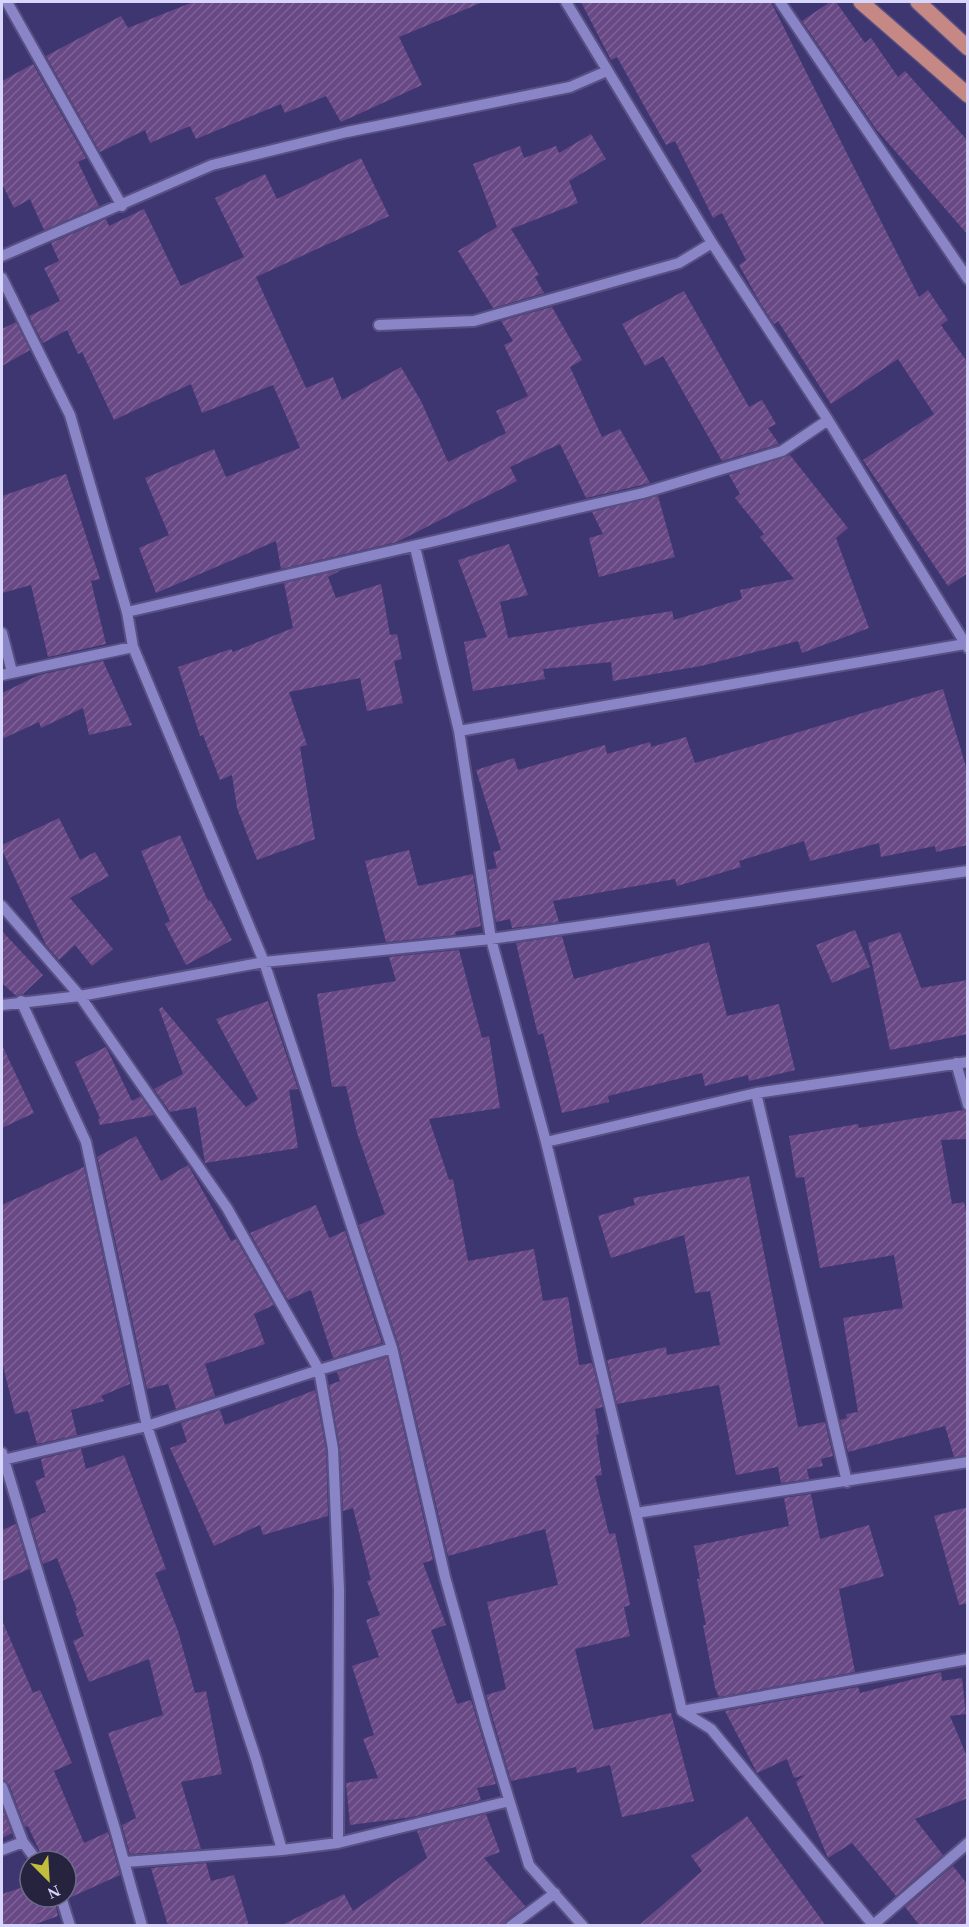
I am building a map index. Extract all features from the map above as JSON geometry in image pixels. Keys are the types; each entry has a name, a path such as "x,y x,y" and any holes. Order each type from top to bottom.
{"main road":[{"path":"861,2 968,95"},
{"path":"918,2 968,48"}],"street":[{"path":"7,2 122,206"},
{"path":"459,731 966,646 828,420 712,243 566,2"},
{"path":"780,2 968,279"},
{"path":"2,256 122,206 212,165 347,132 570,87 607,71"},
{"path":"379,325 474,321 679,263 712,243"},
{"path":"2,278 70,415 127,612 133,647 264,962 392,1348 445,1577 529,1864 583,1926"},
{"path":"127,612 643,493 782,451 828,420"},
{"path":"415,547 459,731 491,939 546,1142 682,1711 711,1729 872,1925 968,1843"},
{"path":"2,633 7,673 133,647"},
{"path":"2,1005 80,996 264,962 491,939 968,871"},
{"path":"2,906 80,996 227,1208 319,1370 333,1449 339,1590 338,1843"},
{"path":"21,1001 86,1142 147,1426 256,1759 282,1850"},
{"path":"546,1142 756,1093 962,1063 968,1105"},
{"path":"756,1093 848,1482"},
{"path":"142,1926 125,1862 2,1457 147,1426 392,1348"},
{"path":"636,1513 968,1462"},
{"path":"682,1711 968,1659"},
{"path":"2,1787 23,1842 28,1849"},
{"path":"125,1862 282,1850 338,1843 422,1825 509,1801"},
{"path":"2,1850 23,1842"},
{"path":"511,1926 555,1893"},
{"path":"65,1909 70,1926"}],"building":[{"path":"193,2 483,2 399,37 422,85 341,122 326,96 285,113 281,104 196,139 190,126 150,143 145,130 100,152 46,56 121,16 128,28"},
{"path":"581,2 771,2 919,297 928,290 948,320 941,325 968,363 968,573 948,586 863,460 934,414 898,359 831,404 778,321 774,324 759,301 739,265 746,260 722,213 713,218 675,141 666,145 617,57 611,60"},
{"path":"830,2 836,2 865,43 871,38 898,77 905,71 968,141 968,235 876,129 802,21"},
{"path":"33,64 86,158 78,162 99,206 44,230 30,199 14,208 2,184 2,81"},
{"path":"591,134 606,159 569,181 578,203 511,229 539,275 535,277 544,293 493,308 458,251 497,227 473,164 520,146 524,158 556,146 559,153"},
{"path":"361,158 389,216 256,277 306,388 333,377 342,400 401,367 421,401 448,462 506,433 496,411 528,396 504,345 513,341 501,321 552,307 582,360 570,367 602,437 620,429 650,483 586,498 560,444 510,467 517,481 397,542 281,569 276,541 156,593 139,548 169,535 145,478 214,449 226,477 300,448 273,385 202,413 191,384 114,420 82,352 78,354 67,330 43,343 29,316 60,301 44,268 59,261 51,243 106,219 109,226 144,209 181,286 244,257 215,198 265,174 277,199"},
{"path":"684,291 749,407 762,400 776,424 768,428 779,444 722,461 663,356 645,366 622,324"},
{"path":"16,322 30,350 2,366 2,329"},
{"path":"790,455 848,528 836,538 869,628 802,653 798,641 701,666 613,681 611,662 543,669 545,679 473,691 464,642 487,637 458,560 509,544 528,595 500,602 508,638 672,611 674,620 742,599 740,590 794,579 760,537 764,534 735,498 740,494 729,475"},
{"path":"66,474 100,579 91,581 106,644 48,657 31,585 2,593 2,496"},
{"path":"658,496 675,557 599,577 589,538 603,534 592,512"},
{"path":"341,570 328,577 336,598 381,584 390,635 397,634 402,659 394,661 403,703 367,711 360,678 289,692 307,745 300,747 315,839 257,860 237,808 232,775 220,780 203,735 200,736 178,667 231,649 233,652 293,628 284,583"},
{"path":"103,661 132,725 89,735 83,708 41,728 39,722 2,739 2,693 39,675"},
{"path":"943,689 968,774 968,845 936,852 935,846 881,857 879,843 810,861 804,841 739,861 741,867 677,886 675,879 553,901 559,922 512,928 510,919 496,922 488,870 497,868 493,852 501,850 476,770 514,758 518,770 605,745 607,754 650,742 651,747 686,737 695,763"},
{"path":"59,818 80,860 95,852 109,876 70,898 113,949 92,966 75,945 59,960 46,945 2,850 2,845"},
{"path":"180,835 208,901 210,900 232,940 186,965 165,924 170,921 141,851"},
{"path":"409,850 418,886 473,874 481,926 455,932 456,935 386,942 365,861"},
{"path":"855,930 870,967 832,983 816,945"},
{"path":"2,931 43,975 23,994 16,996 2,983"},
{"path":"900,932 921,988 968,980 968,1034 890,1050 868,943"},
{"path":"562,936 574,979 709,942 727,1016 779,1004 795,1070 749,1081 748,1075 705,1086 702,1073 608,1096 609,1102 562,1113 543,1033 538,1035 516,943"},
{"path":"459,950 482,1038 489,1036 500,1108 429,1119 449,1180 453,1179 468,1261 534,1249 543,1301 568,1297 579,1365 592,1363 603,1407 595,1409 602,1475 595,1476 609,1534 615,1533 630,1605 624,1607 630,1636 575,1649 594,1730 671,1713 694,1801 622,1817 610,1765 577,1773 576,1767 511,1781 486,1695 506,1689 487,1602 558,1585 545,1529 448,1556 399,1346 359,1225 385,1214 357,1133 346,1086 332,1087 317,994 396,981 389,957"},
{"path":"268,1001 298,1089 289,1090 298,1148 205,1163 196,1107 170,1112 154,1089 183,1074 159,1009 162,1007 246,1107 258,1099 216,1019"},
{"path":"2,1045 34,1113 2,1128"},
{"path":"106,1047 132,1101 141,1096 154,1115 100,1125 98,1120 100,1118 75,1062"},
{"path":"963,1110 968,1112 968,1139 941,1140 952,1204 964,1202 968,1221 968,1455 954,1457 945,1426 848,1452 840,1420 847,1418 846,1414 858,1412 843,1318 903,1308 894,1255 820,1268 804,1177 796,1178 789,1136 858,1124 859,1128"},
{"path":"136,1136 161,1181 188,1165 231,1241 236,1239 274,1305 254,1314 265,1344 205,1364 215,1396 176,1409 168,1384 147,1389 97,1157"},
{"path":"84,1167 130,1384 101,1396 104,1401 71,1410 77,1435 37,1444 28,1411 15,1414 2,1362 2,1205"},
{"path":"749,1176 798,1427 825,1422 833,1456 821,1459 823,1466 807,1469 809,1479 781,1483 778,1467 736,1475 719,1385 617,1404 607,1360 666,1347 667,1355 720,1345 710,1291 695,1293 684,1235 611,1258 598,1216 635,1205 633,1198"},
{"path":"316,1205 329,1238 345,1231 382,1343 333,1358 311,1290 288,1300 250,1233"},
{"path":"387,1357 433,1560 423,1563 446,1625 431,1630 457,1704 471,1700 496,1784 477,1788 481,1800 412,1817 350,1825 346,1783 378,1778 363,1739 374,1735 352,1666 379,1657 366,1620 380,1615 367,1581 371,1580 353,1508 343,1511 340,1448 329,1385 340,1381 337,1372"},
{"path":"315,1390 326,1450 328,1516 263,1535 260,1525 214,1546 170,1448 187,1442 181,1423 220,1410 225,1425"},
{"path":"81,1449 86,1469 124,1455 166,1569 155,1573 178,1631 195,1693 206,1691 222,1774 181,1782 201,1849 130,1854 122,1825 136,1818 108,1733 163,1715 149,1659 89,1682 73,1641 84,1636 75,1611 77,1610 57,1558 43,1564 30,1519 46,1512 35,1481 45,1477 41,1459"},
{"path":"811,1494 820,1539 869,1525 884,1576 839,1589 855,1672 719,1697 715,1688 703,1625 706,1625 697,1579 700,1579 694,1546 789,1526 784,1498"},
{"path":"968,1507 968,1603 959,1605 934,1516"},
{"path":"16,1524 29,1569 2,1581 2,1530"},
{"path":"2,1620 33,1693 40,1690 72,1763 54,1771 84,1843 108,1832 120,1875 78,1894 78,1849 39,1849 28,1826 25,1827 9,1784 2,1780"},
{"path":"941,1672 942,1681 962,1678 966,1714 950,1716 968,1759 968,1798 915,1819 943,1855 896,1896 852,1843 828,1858 796,1782 805,1775 794,1778 787,1759 757,1773 725,1711 858,1687 860,1693"},
{"path":"2,1807 12,1833 2,1838"},
{"path":"486,1814 500,1852 484,1858 525,1906 507,1920 504,1926 280,1926 344,1894 353,1911 427,1858 417,1831"},
{"path":"747,1816 826,1926 638,1926 702,1871 691,1856"},
{"path":"206,1863 211,1881 234,1875 249,1926 168,1926 151,1868"},
{"path":"953,1866 968,1885 968,1926 920,1926 905,1907"},
{"path":"18,1889 18,1909 57,1909 58,1916 30,1926 2,1926 2,1894"}]}
